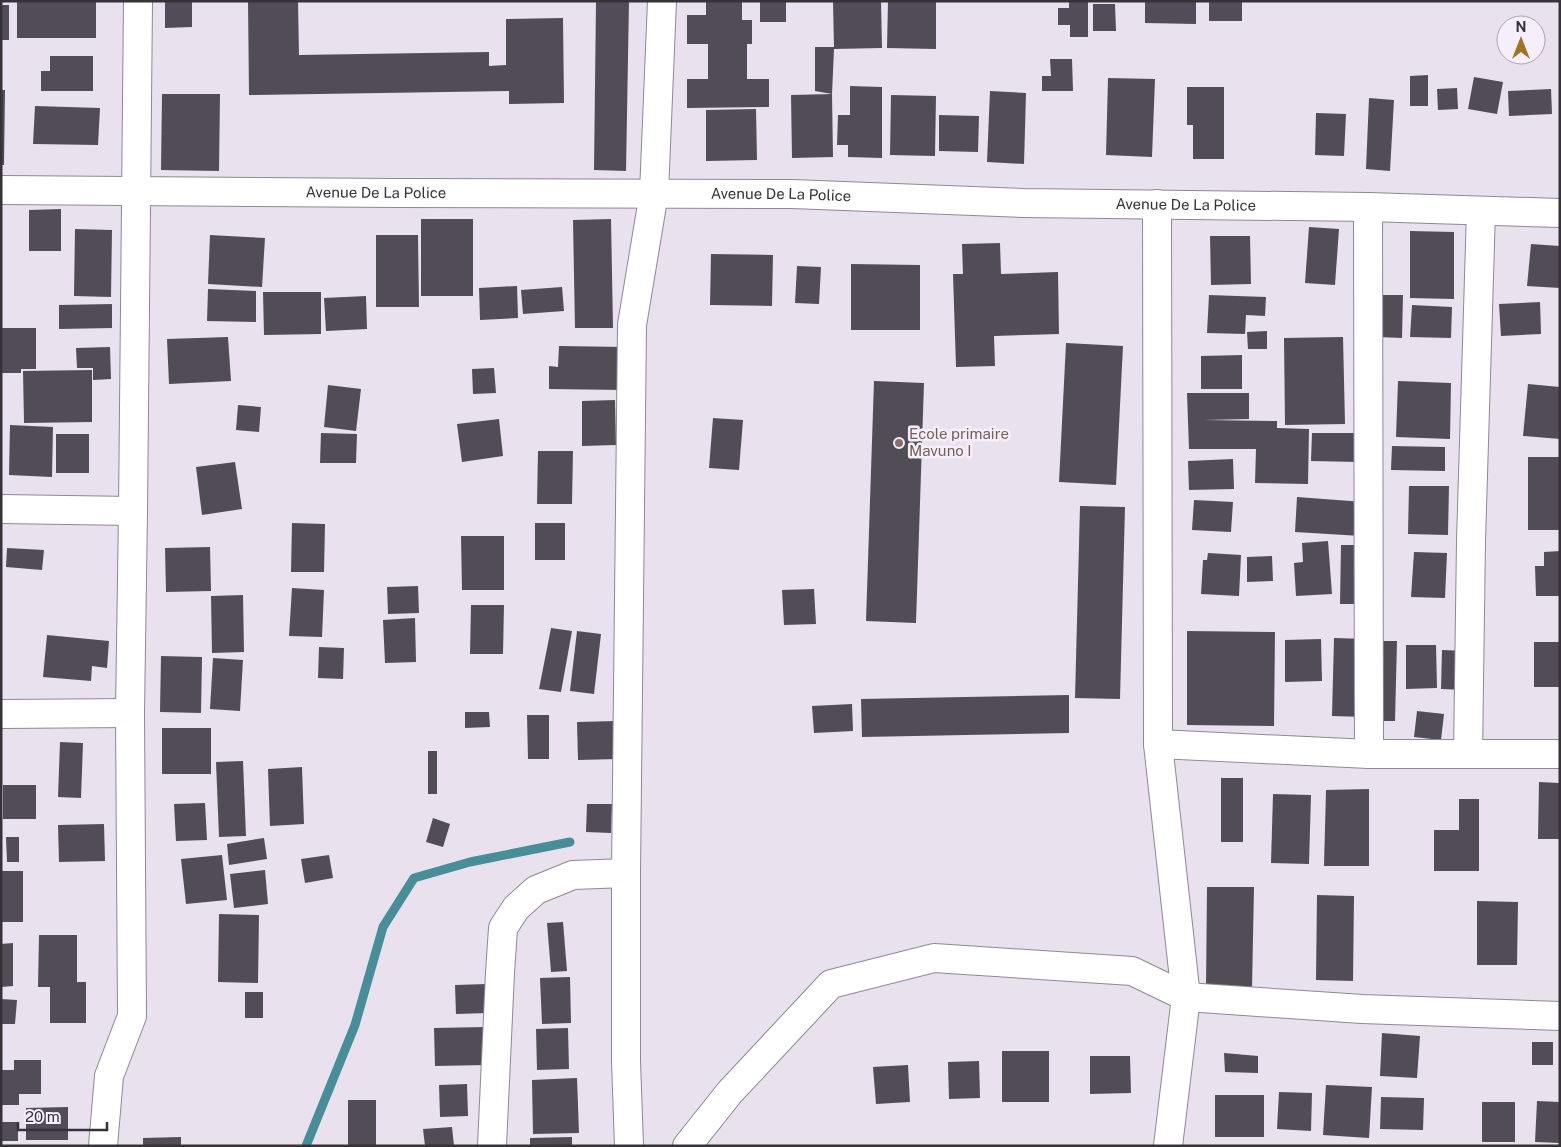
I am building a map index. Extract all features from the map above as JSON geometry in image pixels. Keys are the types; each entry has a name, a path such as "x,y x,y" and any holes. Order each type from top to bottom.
{"street":[{"path":"103,1146 109,1076 132,1016 130,714 134,511 138,1"},
{"path":"629,1146 626,1061 626,873 632,325 654,194 662,1"},
{"name":"Avenue De La Police","path":"1,190 398,194 792,194 1022,203 1368,207 1560,213"},
{"path":"1157,204 1158,744 1186,997 1168,1146"},
{"path":"1368,207 1369,754"},
{"path":"1468,754 1471,541 1481,211"},
{"path":"1,509 134,511"},
{"path":"1,714 130,714"},
{"path":"1158,744 1369,754 1560,754"},
{"path":"492,1146 500,973 504,928 516,908 536,890 573,875 626,873"},
{"path":"687,1146 730,1092 830,984 934,958 1132,971 1186,997 1362,1009 1560,1016"}],"building":[{"path":"17,1 96,1 96,38 17,38"},
{"path":"165,1 192,1 192,27 165,28"},
{"path":"248,1 298,1 299,55 489,52 489,66 506,65 506,19 563,18 564,103 509,104 509,91 249,95"},
{"path":"596,1 629,1 626,171 594,170"},
{"path":"706,1 742,1 742,20 752,20 752,44 747,44 747,79 769,79 769,107 687,108 687,79 708,79 708,44 687,44 687,15 706,15"},
{"path":"760,1 786,1 786,22 760,22"},
{"path":"833,1 881,1 882,48 834,49 832,94 815,91 815,47 834,47"},
{"path":"888,1 936,1 936,49 887,48"},
{"path":"1069,1 1088,1 1088,37 1070,37 1070,25 1058,25 1058,8 1069,8"},
{"path":"1145,1 1196,1 1196,24 1145,23"},
{"path":"1209,1 1242,1 1242,21 1209,21"},
{"path":"1093,4 1115,4 1116,31 1093,31"},
{"path":"1,5 9,5 9,40 1,40"},
{"path":"50,56 93,56 93,91 41,91 41,71 50,71"},
{"path":"1050,59 1072,59 1073,91 1042,91 1042,76 1051,76"},
{"path":"1428,75 1428,106 1410,106 1410,76"},
{"path":"1474,77 1503,82 1497,114 1468,109"},
{"path":"1108,78 1155,79 1152,157 1106,155"},
{"path":"850,86 882,87 882,158 848,157 848,145 837,145 838,115 850,115"},
{"path":"1187,87 1224,87 1224,159 1193,159 1193,125 1187,125"},
{"path":"1457,88 1458,109 1438,110 1437,89"},
{"path":"1551,89 1552,114 1509,116 1508,91"},
{"path":"1,90 5,90 4,165 1,165"},
{"path":"990,91 1026,93 1024,164 987,162"},
{"path":"162,94 220,94 219,171 161,170"},
{"path":"832,94 833,157 792,158 791,95"},
{"path":"891,95 936,96 935,156 890,155"},
{"path":"1369,98 1394,100 1390,171 1366,169"},
{"path":"35,106 100,108 98,145 33,144"},
{"path":"756,109 757,160 706,161 706,110"},
{"path":"1316,113 1346,114 1344,156 1315,155"},
{"path":"939,115 979,116 978,152 939,151"},
{"path":"61,209 61,251 29,251 29,210"},
{"path":"421,219 473,219 473,296 421,296"},
{"path":"611,219 613,328 575,328 573,220"},
{"path":"1309,227 1339,229 1335,285 1305,283"},
{"path":"75,229 112,230 111,297 74,296"},
{"path":"1410,231 1454,232 1454,299 1410,298"},
{"path":"210,235 265,238 262,287 208,284"},
{"path":"376,235 418,235 419,307 376,307"},
{"path":"1210,236 1250,236 1251,284 1211,285"},
{"path":"1000,243 1001,274 1058,272 1059,334 994,336 995,366 956,367 953,274 963,274 962,244"},
{"path":"1531,244 1560,246 1560,288 1527,286"},
{"path":"711,254 773,255 772,306 710,305"},
{"path":"851,264 920,265 920,330 851,330"},
{"path":"797,266 821,267 819,304 795,303"},
{"path":"517,286 518,318 480,320 479,288"},
{"path":"562,287 564,311 523,314 521,290"},
{"path":"208,289 256,291 256,322 207,321"},
{"path":"263,292 321,292 321,334 264,335"},
{"path":"1209,295 1266,297 1265,316 1246,315 1245,334 1207,333"},
{"path":"1379,295 1403,295 1402,338 1378,337"},
{"path":"366,296 367,329 326,331 324,298"},
{"path":"1540,302 1541,334 1501,336 1499,304"},
{"path":"112,304 112,328 59,329 59,305"},
{"path":"1412,305 1452,307 1451,338 1410,337"},
{"path":"2,328 36,328 36,369 21,369 21,373 1,373"},
{"path":"1267,331 1267,349 1248,349 1247,332"},
{"path":"228,337 231,381 169,384 167,339"},
{"path":"1343,337 1345,424 1285,425 1284,338"},
{"path":"1066,343 1123,346 1116,485 1059,482"},
{"path":"559,346 624,347 624,390 549,389 549,366 558,367"},
{"path":"110,347 111,379 93,380 93,368 77,368 76,348"},
{"path":"1242,355 1242,389 1201,389 1201,356"},
{"path":"494,368 496,393 473,394 472,369"},
{"path":"92,370 92,422 24,423 23,371"},
{"path":"874,381 924,383 916,623 866,621"},
{"path":"1398,381 1451,383 1450,439 1396,437"},
{"path":"1528,384 1560,387 1560,439 1523,436"},
{"path":"328,385 361,389 356,431 324,427"},
{"path":"1187,393 1249,393 1249,419 1204,420 1277,421 1277,428 1309,429 1308,484 1255,483 1256,449 1189,449"},
{"path":"615,400 616,445 582,446 582,401"},
{"path":"238,405 261,407 259,432 236,430"},
{"path":"713,418 743,420 739,470 709,468"},
{"path":"499,419 503,456 462,462 457,424"},
{"path":"10,425 53,427 52,477 9,475"},
{"path":"321,433 357,434 356,463 320,463"},
{"path":"1312,433 1358,433 1358,462 1311,461"},
{"path":"56,434 89,434 89,473 56,473"},
{"path":"1392,446 1445,447 1445,471 1391,470"},
{"path":"538,451 573,451 572,504 537,504"},
{"path":"1528,457 1560,457 1560,530 1528,530"},
{"path":"1233,459 1234,489 1189,490 1188,461"},
{"path":"235,462 242,509 202,515 196,467"},
{"path":"1409,486 1449,486 1448,535 1408,534"},
{"path":"1297,497 1364,502 1361,536 1295,532"},
{"path":"1194,500 1233,502 1231,532 1192,530"},
{"path":"1080,506 1125,507 1120,699 1075,698"},
{"path":"292,523 325,524 324,572 291,572"},
{"path":"535,523 565,523 565,560 535,560"},
{"path":"461,536 504,536 504,590 462,590"},
{"path":"1328,541 1332,594 1296,596 1294,563 1303,562 1302,543"},
{"path":"1341,545 1367,545 1366,604 1340,604"},
{"path":"210,547 211,591 166,592 165,548"},
{"path":"7,548 44,550 42,570 6,567"},
{"path":"1560,551 1560,596 1536,596 1535,566 1544,566 1544,552"},
{"path":"1414,552 1447,553 1445,598 1411,597"},
{"path":"1208,553 1241,555 1239,596 1201,594 1203,560 1207,560"},
{"path":"1272,556 1273,581 1247,582 1247,557"},
{"path":"418,586 419,613 388,614 387,587"},
{"path":"292,588 324,590 322,637 289,636"},
{"path":"814,589 816,624 784,625 782,590"},
{"path":"243,595 244,652 212,653 211,596"},
{"path":"471,605 504,605 503,654 470,654"},
{"path":"415,618 416,662 385,663 383,620"},
{"path":"551,628 572,631 561,692 539,689"},
{"path":"577,631 601,634 594,694 570,691"},
{"path":"1187,631 1275,632 1274,726 1187,725"},
{"path":"47,635 109,641 107,668 92,666 91,681 43,677"},
{"path":"1334,638 1367,639 1365,717 1332,716"},
{"path":"1321,639 1322,681 1285,682 1285,640"},
{"path":"1379,641 1397,641 1395,721 1377,721"},
{"path":"1534,642 1560,642 1560,687 1534,687"},
{"path":"1406,645 1436,645 1437,688 1406,689"},
{"path":"319,647 344,648 343,679 318,678"},
{"path":"1442,650 1468,651 1466,690 1441,689"},
{"path":"161,656 202,657 201,713 160,712"},
{"path":"213,658 243,660 240,711 210,709"},
{"path":"1069,695 1069,733 862,737 861,699"},
{"path":"852,704 853,731 814,733 812,706"},
{"path":"1417,711 1444,714 1441,740 1414,737"},
{"path":"465,712 489,712 490,727 465,728"},
{"path":"527,715 549,715 549,759 528,759"},
{"path":"617,721 618,759 578,760 577,722"},
{"path":"162,728 211,728 211,774 162,774"},
{"path":"60,742 83,743 81,798 58,797"},
{"path":"428,751 437,751 437,794 428,794"},
{"path":"243,761 246,836 219,837 216,762"},
{"path":"302,767 304,824 270,826 268,769"},
{"path":"1221,778 1243,778 1243,842 1221,842"},
{"path":"1539,782 1560,783 1560,839 1538,839"},
{"path":"3,785 36,785 36,819 3,819"},
{"path":"1369,789 1369,866 1324,866 1326,790"},
{"path":"1273,794 1311,795 1309,864 1271,863"},
{"path":"1459,799 1479,799 1479,871 1434,871 1434,830 1459,830"},
{"path":"205,803 207,840 176,841 174,804"},
{"path":"587,804 612,804 611,833 586,832"},
{"path":"433,818 450,824 443,847 426,842"},
{"path":"104,824 105,861 59,862 58,825"},
{"path":"6,837 19,837 19,862 7,862"},
{"path":"264,838 267,859 229,865 227,844"},
{"path":"222,855 227,900 186,904 181,859"},
{"path":"329,855 333,878 305,883 301,859"},
{"path":"265,870 268,904 234,908 230,874"},
{"path":"1,871 23,871 23,922 1,922"},
{"path":"1207,887 1254,887 1252,988 1206,988"},
{"path":"1317,895 1354,896 1353,981 1316,980"},
{"path":"1477,901 1518,902 1517,965 1477,965"},
{"path":"219,914 259,915 258,983 218,982"},
{"path":"563,922 567,971 551,972 547,923"},
{"path":"39,935 77,935 77,982 86,982 86,1023 50,1023 50,987 38,987"},
{"path":"13,943 13,986 1,987 1,944"},
{"path":"570,977 571,1023 542,1024 540,978"},
{"path":"487,984 488,1013 456,1014 455,985"},
{"path":"245,992 263,992 263,1018 245,1018"},
{"path":"1,999 17,1000 15,1024 1,1024"},
{"path":"486,1027 487,1065 435,1066 434,1028"},
{"path":"568,1028 569,1069 537,1070 536,1029"},
{"path":"1382,1033 1420,1036 1417,1078 1380,1076"},
{"path":"1532,1042 1553,1042 1553,1065 1532,1065"},
{"path":"1002,1051 1049,1051 1049,1102 1002,1102"},
{"path":"1224,1053 1258,1056 1258,1073 1225,1072"},
{"path":"1090,1056 1130,1056 1131,1093 1090,1094"},
{"path":"14,1060 41,1060 41,1094 19,1094 19,1105 1,1105 1,1070 14,1070"},
{"path":"979,1061 980,1098 949,1099 948,1062"},
{"path":"908,1065 910,1102 876,1104 873,1067"},
{"path":"577,1078 579,1133 533,1134 532,1080"},
{"path":"467,1084 468,1116 440,1117 439,1085"},
{"path":"1326,1085 1372,1087 1369,1138 1323,1135"},
{"path":"1279,1092 1312,1093 1311,1131 1277,1129"},
{"path":"1215,1095 1264,1095 1264,1137 1215,1137"},
{"path":"1381,1097 1424,1098 1423,1130 1380,1129"},
{"path":"348,1100 376,1100 376,1146 348,1146"},
{"path":"1537,1101 1560,1102 1560,1143 1535,1142"},
{"path":"1482,1102 1515,1102 1515,1142 1482,1142"},
{"path":"68,1107 68,1140 26,1140 26,1108"},
{"path":"1,1122 18,1122 18,1141 1,1141"},
{"path":"452,1127 454,1146 425,1146 423,1129"},
{"path":"181,1137 181,1146 143,1146 143,1138"},
{"path":"572,1137 572,1146 530,1146 530,1138"}],"waterway":[{"path":"306,1146 355,1025 383,927 414,878 470,862 570,842"}],"place":[{"name":"Ecole primaire Mavuno I","path":"899,443"}]}
